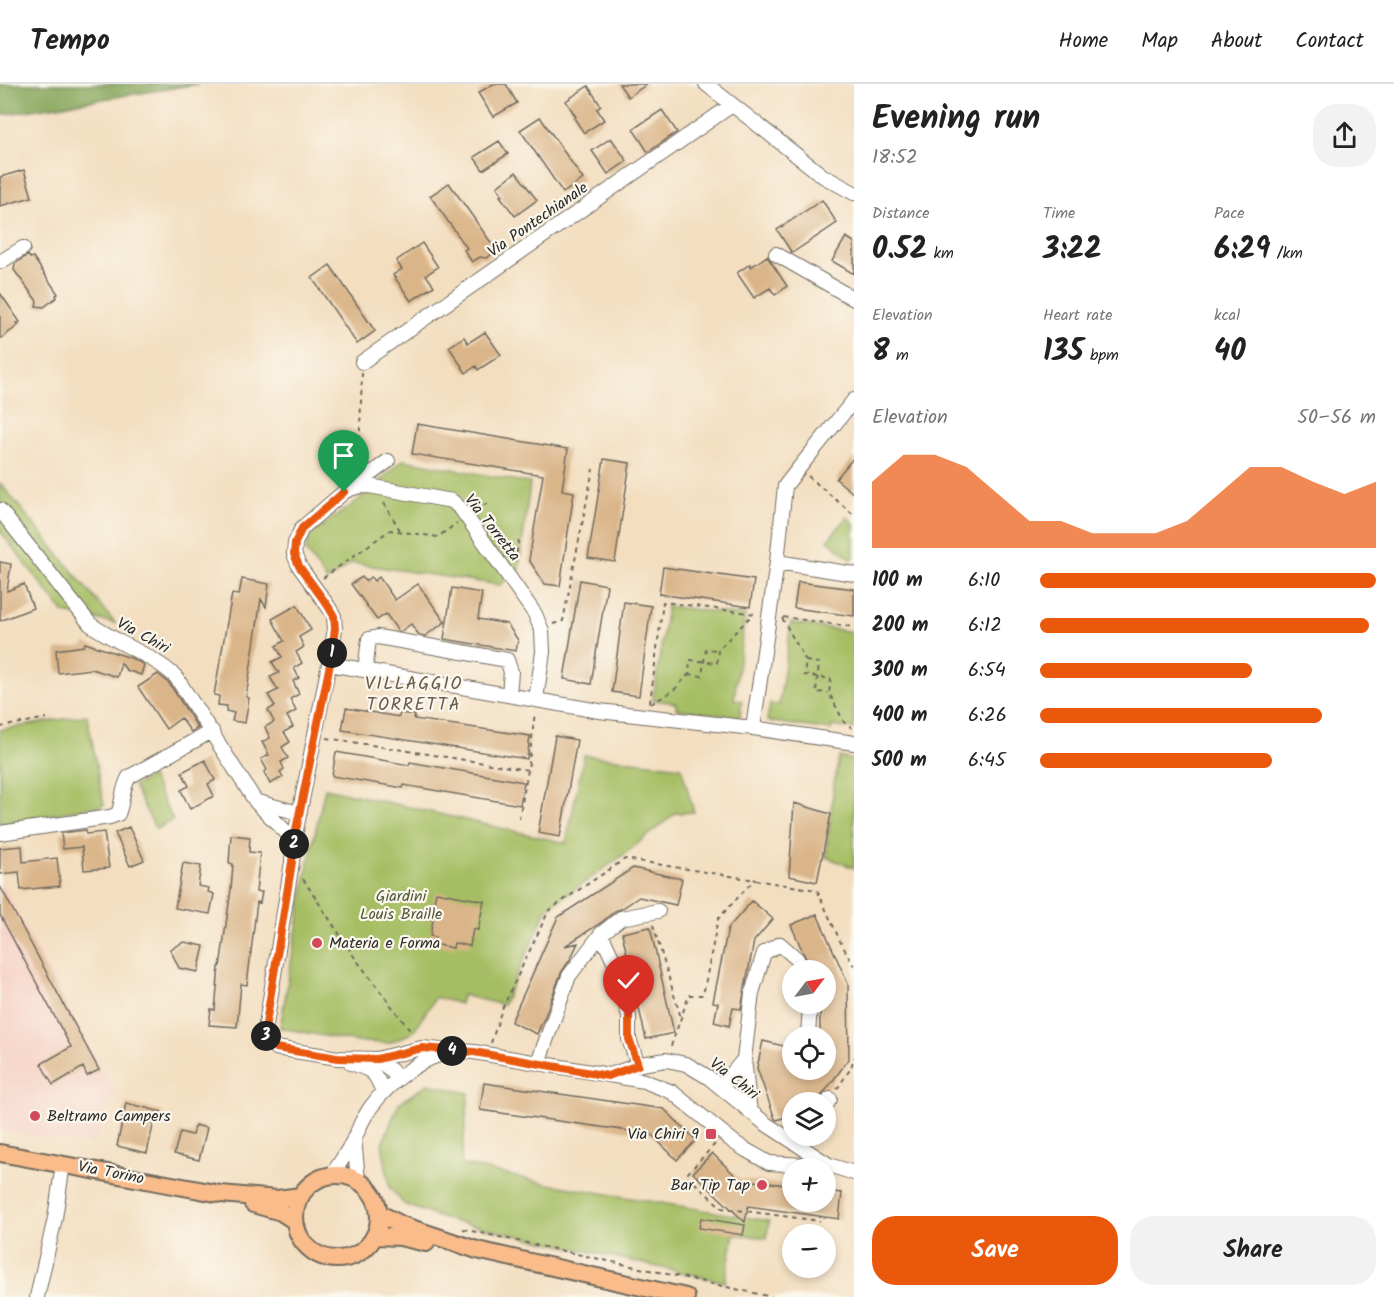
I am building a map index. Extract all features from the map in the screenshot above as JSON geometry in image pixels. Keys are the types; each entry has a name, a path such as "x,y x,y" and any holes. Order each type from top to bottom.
{"main road":[{"name":"Via Torino","path":"0,1153 221,1194 277,1199 301,1196"},
{"path":"376,1240 380,1214 378,1206 371,1191 358,1180 345,1175 332,1175 314,1182 301,1196 296,1208 295,1226 308,1248 326,1258 346,1258 356,1255 376,1240 400,1237 457,1250 477,1250"},
{"name":"Via Torino","path":"221,1194 281,1212 295,1226"},
{"path":"380,1214 402,1225 477,1250 686,1297"}],"street":[{"path":"706,84 823,176 854,193"},
{"name":"Via Pontechianale","path":"362,362 732,105"},
{"path":"0,262 22,248"},
{"path":"776,254 854,299"},
{"path":"753,728 775,616 777,562 785,486 854,400"},
{"path":"294,840 334,642 334,616 299,566 294,554 295,543 302,528 344,492 388,461"},
{"name":"Via Torretta","path":"352,488 375,487 452,501 461,509 535,614 541,628 543,652 536,699"},
{"name":"Via Chiri","path":"0,510 90,624 105,635 150,657 176,677 256,802 294,840 265,1030 266,1040 276,1048 338,1058 377,1059 422,1048 474,1052 644,1081 672,1092 746,1150 769,1162 782,1163"},
{"path":"777,562 854,574"},
{"path":"365,670 369,639 378,637 507,660 511,672 509,694"},
{"path":"330,664 599,711 753,728 854,743"},
{"path":"0,833 118,814 125,784 129,777 212,731"},
{"path":"256,802 299,813"},
{"path":"538,1063 569,976 602,934 621,918 654,912"},
{"path":"602,934 617,968 629,1017 629,1039 638,1065"},
{"path":"750,1112 744,1059 752,993 764,953 780,944 797,960"},
{"name":"Via Chiri","path":"332,1175 364,1116 383,1092 417,1065 437,1055 453,1051"},
{"name":"Via Chiri","path":"338,1058 369,1069 376,1076 383,1092"},
{"path":"377,1059 392,1071 397,1079"},
{"path":"721,1087 744,1059"},
{"name":"Via Chiri","path":"608,1076 638,1065 666,1060 686,1064 708,1077 766,1125 782,1132"},
{"path":"354,1138 358,1180"},
{"name":"Via Chiri","path":"808,1146 821,1158"},
{"path":"37,1297 55,1218 63,1164"},
{"name":"Via Chiri","path":"836,1167 853,1173"}],"path":[{"path":"359,458 362,362"},
{"path":"799,468 854,515"},
{"path":"541,628 563,621 593,469"},
{"path":"375,487 401,532"},
{"path":"314,585 390,530 438,537 491,501"},
{"path":"506,573 514,566 519,538"},
{"path":"753,614 718,650 717,663 690,660 689,675 674,690 650,704 663,602 854,627"},
{"path":"775,616 806,661 804,675 831,679 829,693 844,722 854,730"},
{"path":"689,675 702,676 706,649 718,650"},
{"path":"806,661 819,663 816,692 829,693"},
{"path":"519,819 528,770 536,699"},
{"path":"0,727 46,718"},
{"path":"315,736 528,770"},
{"path":"292,862 355,958 412,1033"},
{"path":"666,1060 689,994 703,995 718,919 755,879"},
{"path":"654,912 681,1018"},
{"path":"835,1092 854,1057"},
{"path":"725,1134 686,1175 722,1208 820,1221"},
{"path":"295,1226 302,1246 315,1257 330,1262 352,1262 376,1240"},
{"path":"463,1229 772,1297"}],"shaded area":[{"path":"0,880 115,1092 93,1145 0,1131"}],"green space":[{"path":"0,84 199,84 0,115"},
{"path":"403,460 530,483 519,570 500,585 352,563 327,581 306,551 309,536 361,498"},
{"path":"0,483 115,623 64,613 0,531"},
{"path":"847,517 854,523 854,557 852,560 828,540"},
{"path":"667,606 745,616 734,699 742,701 740,717 676,709 676,703 653,700"},
{"path":"791,623 854,632 854,729 832,726 831,730 767,721 770,704 779,705"},
{"path":"87,715 104,805 0,824 0,730"},
{"name":"Giardini Louis Braille","path":"584,755 681,767 694,812 676,813 622,856 548,908 503,1005 462,995 460,1004 436,997 412,1033 389,1043 357,1042 280,1028 307,869 325,788 566,843"},
{"path":"839,757 854,760 854,868 826,857"},
{"path":"151,777 173,820 156,829 133,786"},
{"path":"428,1084 469,1093 461,1164 548,1184 769,1221 767,1238 734,1234 725,1282 444,1219 404,1204 390,1188 382,1144 399,1103"}],"building":[{"path":"493,84 506,84 517,103 493,117 478,93"},
{"path":"619,84 647,84 628,97"},
{"path":"588,86 601,106 597,109 604,120 584,133 566,101"},
{"path":"662,110 677,132 648,152 633,129"},
{"path":"540,117 583,179 563,193 520,130"},
{"path":"611,138 627,161 608,174 592,151"},
{"path":"499,141 508,154 483,170 474,157"},
{"path":"24,170 32,197 0,206 0,177"},
{"path":"516,172 537,200 515,216 500,196 503,195 497,187"},
{"path":"449,183 497,251 486,258 480,257 472,262 464,250 467,248 430,196"},
{"path":"822,200 837,223 792,253 777,230"},
{"path":"846,237 854,242 854,274 832,261"},
{"path":"422,243 438,267 426,275 434,286 411,301 393,275 402,269 396,261"},
{"path":"28,255 30,258 33,257 58,294 44,307 36,306 37,301 14,270 15,264"},
{"path":"767,256 787,286 775,295 770,288 754,298 737,273"},
{"path":"330,265 375,331 357,344 312,278"},
{"path":"0,293 20,322 0,339"},
{"path":"485,332 501,355 478,370 476,366 466,373 449,347 464,337 468,343"},
{"path":"417,424 568,449 562,490 574,492 560,586 545,584 529,560 543,475 412,454"},
{"path":"854,457 854,494 836,479"},
{"path":"604,459 630,463 615,562 588,558"},
{"path":"0,562 11,564 7,591 24,584 33,608 0,621"},
{"path":"663,567 754,580 750,607 659,594"},
{"path":"362,577 365,581 371,577 374,581 379,577 395,600 418,584 445,622 425,636 419,635 411,624 400,632 398,631 386,614 377,620 351,584"},
{"path":"242,579 269,584 266,607 261,599 246,697 249,698 245,723 232,721 234,713 226,711 227,706 218,705 219,696 214,695 232,594 239,595"},
{"path":"580,580 607,585 591,684 564,679"},
{"path":"798,582 854,589 854,616 794,608"},
{"path":"452,588 482,593 478,619 507,624 518,640 516,651 444,639"},
{"path":"624,602 651,606 639,696 612,692"},
{"path":"297,605 311,630 299,637 304,647 296,652 302,663 294,668 299,678 293,681 299,694 290,699 296,711 287,716 293,727 284,732 290,742 282,747 288,758 281,762 284,769 280,772 283,777 270,784 264,772 267,770 261,759 269,755 262,742 270,738 265,727 274,722 268,710 275,706 268,695 278,690 270,677 279,673 272,662 282,657 276,646 284,641 272,619"},
{"path":"85,643 141,663 144,665 141,675 126,670 121,663 117,677 92,669 58,673 56,650 84,646"},
{"path":"158,674 169,683 198,728 191,732 181,718 166,729 138,687"},
{"path":"346,708 399,717 400,713 415,715 414,719 530,736 527,759 342,730"},
{"path":"555,736 577,740 560,837 538,833"},
{"path":"336,752 524,782 520,805 404,785 403,788 332,776"},
{"path":"205,760 215,780 208,784 214,796 190,809 181,790 189,786 182,772"},
{"path":"794,803 831,814 817,882 789,876"},
{"path":"129,827 144,860 130,866 115,833"},
{"path":"86,830 86,834 104,832 109,868 84,870 82,847 63,849 61,833"},
{"path":"231,835 250,837 249,852 260,853 256,892 262,892 260,903 257,902 247,985 241,984 237,1027 209,1025 211,1009 215,1010 231,889 233,864 229,863"},
{"path":"22,846 23,862 57,858 60,886 21,890 19,872 0,874 0,848"},
{"path":"183,863 201,866 198,886 209,888 208,892 214,894 210,914 175,908"},
{"path":"633,868 682,879 676,905 639,897 565,946 578,943 561,973 537,1034 511,1022 558,917"},
{"path":"0,886 99,1070 87,1076 83,1067 53,1085 41,1064 71,1047 0,915"},
{"path":"436,892 484,901 478,930 473,929 470,946 454,943 453,948 434,944 435,937 430,936 433,920 423,918 426,905 433,906"},
{"path":"752,901 773,919 754,941 741,1009 733,1008 729,1026 714,1022 718,1003 713,1002 728,928"},
{"path":"817,914 848,984 849,1059 836,1076 836,1026 820,1026 820,1014 836,1014 836,960 807,960 791,925"},
{"path":"650,927 674,1033 646,1039 622,933"},
{"path":"184,942 204,946 198,972 179,968 170,949"},
{"path":"763,1041 782,1046 782,1080 833,1080 824,1092 782,1092 782,1118 775,1119 757,1068"},
{"path":"484,1083 664,1109 696,1140 677,1160 651,1134 480,1110"},
{"path":"126,1103 162,1112 160,1122 154,1121 147,1153 117,1146"},
{"path":"195,1125 207,1128 199,1160 174,1154 180,1132 192,1135"},
{"path":"712,1153 739,1179 782,1185 782,1211 748,1206 745,1222 693,1173"},
{"path":"836,1192 842,1193 839,1219 790,1212 836,1212"},
{"path":"701,1218 745,1225 743,1235 699,1228"}],"place":[{"name":"Materia e Forma","path":"317,943"},
{"name":"Beltramo Campers","path":"35,1116"},
{"name":"Via Chiri 9","path":"711,1134"},
{"name":"Bar Tip Tap","path":"762,1185"}],"district":[{"name":"VILLAGGIO TORRETTA","path":"414,694"}],"route":[{"path":"344,492 302,528 295,543 294,554 299,566 334,616 335,629 294,840 265,1030 266,1040 276,1048 338,1058 377,1059 422,1048 474,1052 608,1076 638,1065 629,1039 629,1017"}]}
